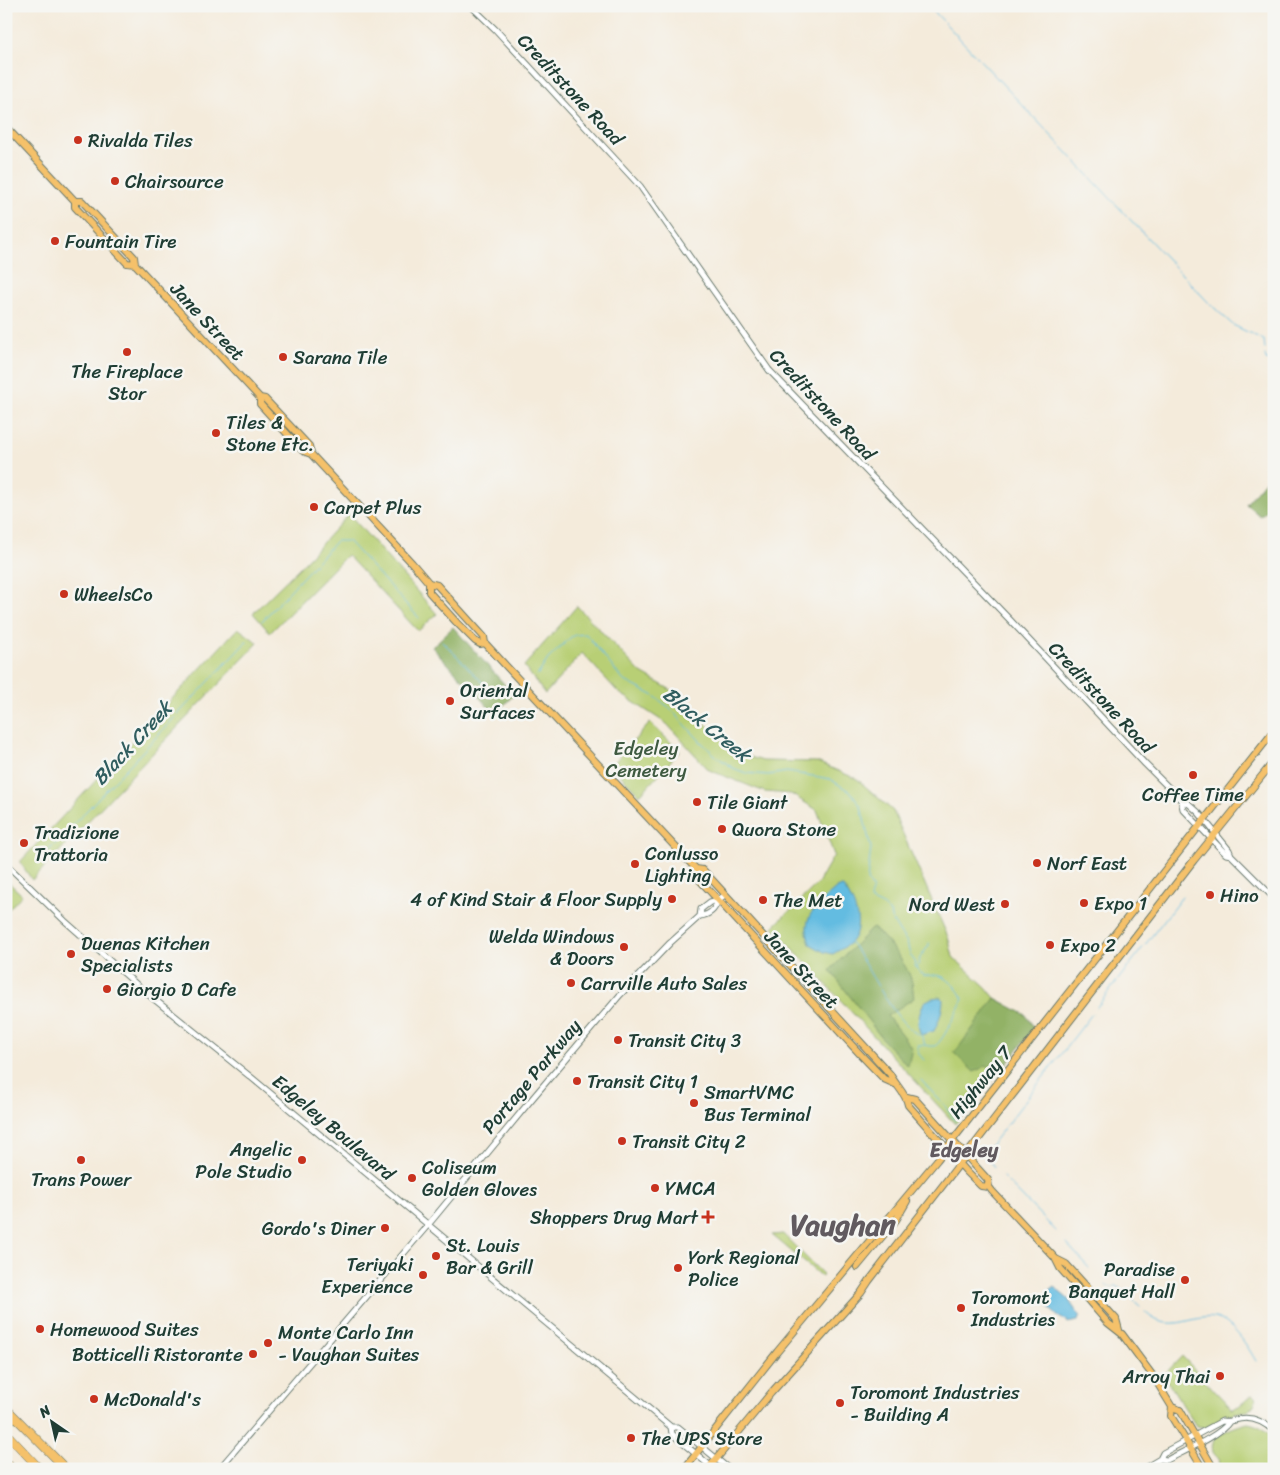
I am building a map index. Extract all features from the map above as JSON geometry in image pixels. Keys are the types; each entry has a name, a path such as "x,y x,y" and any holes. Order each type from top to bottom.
{"highway":[{"path":"6,1408 66,1469"},
{"path":"6,1433 40,1469"},
{"path":"6,1462 12,1469"}],"main road":[{"name":"Jane Street","path":"6,127 75,201 75,207 127,263 135,264 260,398 260,404 303,451 311,454 429,583 437,585 484,637 485,643 696,869 703,870 890,1074 895,1084 907,1097 915,1099 965,1157 988,1180 989,1187 1055,1258 1060,1268 1108,1323 1120,1330 1153,1376 1172,1407 1171,1416 1203,1469"},
{"name":"Jane Street","path":"429,583 430,592 457,623 475,641 480,644 485,643"},
{"name":"Highway 7","path":"684,1469 847,1267 914,1190 1274,731"},
{"name":"Highway 7","path":"711,1468 717,1458 772,1393 862,1293 869,1280 1274,760"},
{"name":"Jane Street","path":"696,869 696,876 860,1054 884,1079 895,1084"},
{"name":"Jane Street","path":"907,1097 908,1104 946,1149 981,1186 989,1187"},
{"path":"857,1267 896,1220 914,1190"},
{"name":"Jane Street","path":"1172,1407 1180,1410 1214,1469"}],"street":[{"name":"Creditstone Road","path":"471,6 539,76 640,186 769,370 1010,621 1144,764 1181,800 1189,804 1205,819 1226,854 1231,855 1274,898"},
{"name":"Creditstone Road","path":"1181,800 1183,809 1199,826 1214,836"},
{"name":"Edgeley Boulevard","path":"6,864 65,921 144,992 252,1078 671,1427 678,1427 729,1469"},
{"name":"Portage Parkway","path":"219,1469 620,995 670,943 700,916 701,909 710,902 718,900 725,895"},
{"name":"Portage Parkway","path":"700,916 707,916 716,908 718,900"},
{"path":"1143,1469 1160,1459 1167,1460 1188,1444 1226,1428 1229,1422 1245,1418 1258,1420 1274,1431"},
{"name":"Edgeley Boulevard","path":"671,1427 672,1434 711,1468"}],"green space":[{"path":"1274,470 1274,505 1260,516 1246,504"},
{"path":"349,514 437,614 418,631 347,555 270,633 253,613 300,567"},
{"path":"577,606 641,673 673,691 734,752 763,761 817,762 857,779 893,811 948,937 953,957 986,987 995,998 1020,1012 1016,1053 955,1124 773,927 818,883 834,855 817,810 791,794 765,792 709,770 667,724 618,692 582,653 545,694 524,666"},
{"path":"453,627 514,695 495,714 432,647"},
{"path":"238,628 258,643 32,880 20,862"},
{"name":"Edgeley Cemetery","path":"650,723 680,751 640,795 611,766"},
{"path":"6,880 22,895 6,912"},
{"path":"873,928 895,951 912,981 914,998 887,1016 912,1048 908,1066 884,1041 830,970"},
{"path":"995,998 1026,1015 1034,1028 1000,1073 986,1066 974,1072 953,1052 956,1051"},
{"path":"783,1234 823,1274 822,1277 772,1235"},
{"path":"1182,1356 1232,1409 1239,1406 1252,1395 1256,1398 1254,1405 1248,1411 1235,1413 1205,1429 1204,1427 1196,1426 1164,1375"},
{"path":"1248,1423 1262,1428 1274,1438 1274,1469 1223,1469 1219,1462 1212,1446 1214,1440 1224,1432"}],"water":[{"path":"838,887 843,887 851,900 858,922 857,930 850,943 833,954 824,952 810,944 807,925 813,911"},
{"path":"939,997 943,999 943,1003 936,1027 934,1031 921,1035 918,1022 924,1002"},
{"path":"1054,1287 1068,1299 1080,1315 1078,1321 1067,1323 1067,1320 1056,1315 1048,1306 1044,1299"}],"waterway":[{"path":"929,6 1208,302 1233,325 1264,340 1265,349"},
{"path":"1265,355 1266,360 1274,361"},
{"name":"Black Creek","path":"262,621 336,541 348,541 419,618"},
{"name":"Black Creek","path":"537,676 548,659 571,637 586,634 623,680 654,696 670,708 701,742 733,768 746,773 768,775 787,772 830,779 852,793 861,807 871,848 867,881 872,888 870,900 883,906 890,912 891,918 907,942 915,966 923,975 936,975 945,978 955,987 963,999 941,1040 934,1046 918,1045 918,1053 924,1060"},
{"name":"Black Creek","path":"37,863 247,641"},
{"name":"Black Creek","path":"442,641 490,690 497,691"},
{"name":"Black Creek","path":"6,894 11,889"},
{"path":"1097,1007 1182,897"},
{"path":"850,942 892,1009 912,1030 921,1035 925,1044"},
{"path":"917,968 920,958 929,943"},
{"path":"994,1167 984,1154 1092,1014"},
{"name":"Black Creek","path":"921,1080 945,1106 955,1121"},
{"name":"Black Creek","path":"1003,1177 1056,1231"},
{"name":"Black Creek","path":"1067,1244 1089,1268"},
{"name":"Black Creek","path":"1106,1285 1110,1287 1117,1286 1140,1306"},
{"name":"Black Creek","path":"1145,1312 1156,1320 1167,1323 1178,1323 1210,1317 1221,1320 1238,1334 1256,1361"}],"place":[{"name":"Rivalda Tiles","path":"78,140"},
{"name":"Chairsource","path":"115,181"},
{"name":"Fountain Tire","path":"55,241"},
{"name":"The Fireplace Stor","path":"127,352"},
{"name":"Sarana Tile","path":"283,357"},
{"name":"Tiles & Stone Etc.","path":"216,433"},
{"name":"Carpet Plus","path":"314,507"},
{"name":"WheelsCo","path":"64,594"},
{"name":"Oriental Surfaces","path":"450,701"},
{"name":"Coffee Time","path":"1193,775"},
{"name":"Tile Giant","path":"697,802"},
{"name":"Quora Stone","path":"722,829"},
{"name":"Tradizione Trattoria","path":"24,843"},
{"name":"Norf East","path":"1037,863"},
{"name":"Conlusso Lighting","path":"635,864"},
{"name":"Hino","path":"1210,895"},
{"name":"4 of Kind Stair & Floor Supply","path":"672,899"},
{"name":"The Met","path":"763,900"},
{"name":"Expo 1","path":"1084,903"},
{"name":"Nord West","path":"1005,904"},
{"name":"Expo 2","path":"1050,945"},
{"name":"Welda Windows & Doors","path":"624,947"},
{"name":"Duenas Kitchen Specialists","path":"71,954"},
{"name":"Carrville Auto Sales","path":"571,983"},
{"name":"Giorgio D Cafe","path":"107,989"},
{"name":"Transit City 3","path":"618,1040"},
{"name":"Transit City 1","path":"577,1081"},
{"name":"SmartVMC Bus Terminal","path":"694,1103"},
{"name":"Transit City 2","path":"622,1141"},
{"name":"Trans Power","path":"81,1160"},
{"name":"Angelic Pole Studio","path":"302,1160"},
{"name":"Coliseum Golden Gloves","path":"412,1178"},
{"name":"YMCA","path":"655,1188"},
{"name":"Shoppers Drug Mart","path":"708,1217"},
{"name":"Gordo's Diner","path":"385,1228"},
{"name":"St. Louis Bar & Grill","path":"436,1256"},
{"name":"York Regional Police","path":"678,1268"},
{"name":"Teriyaki Experience","path":"423,1275"},
{"name":"Paradise Banquet Hall","path":"1185,1280"},
{"name":"Toromont Industries","path":"961,1308"},
{"name":"Homewood Suites","path":"40,1329"},
{"name":"Monte Carlo Inn - Vaughan Suites","path":"268,1343"},
{"name":"Botticelli Ristorante","path":"253,1354"},
{"name":"Arroy Thai","path":"1220,1376"},
{"name":"McDonald's","path":"94,1399"},
{"name":"Toromont Industries - Building A","path":"840,1403"},
{"name":"The UPS Store","path":"631,1438"}],"district":[{"name":"Edgeley","path":"964,1150"},
{"name":"Vaughan","path":"843,1225"}]}
